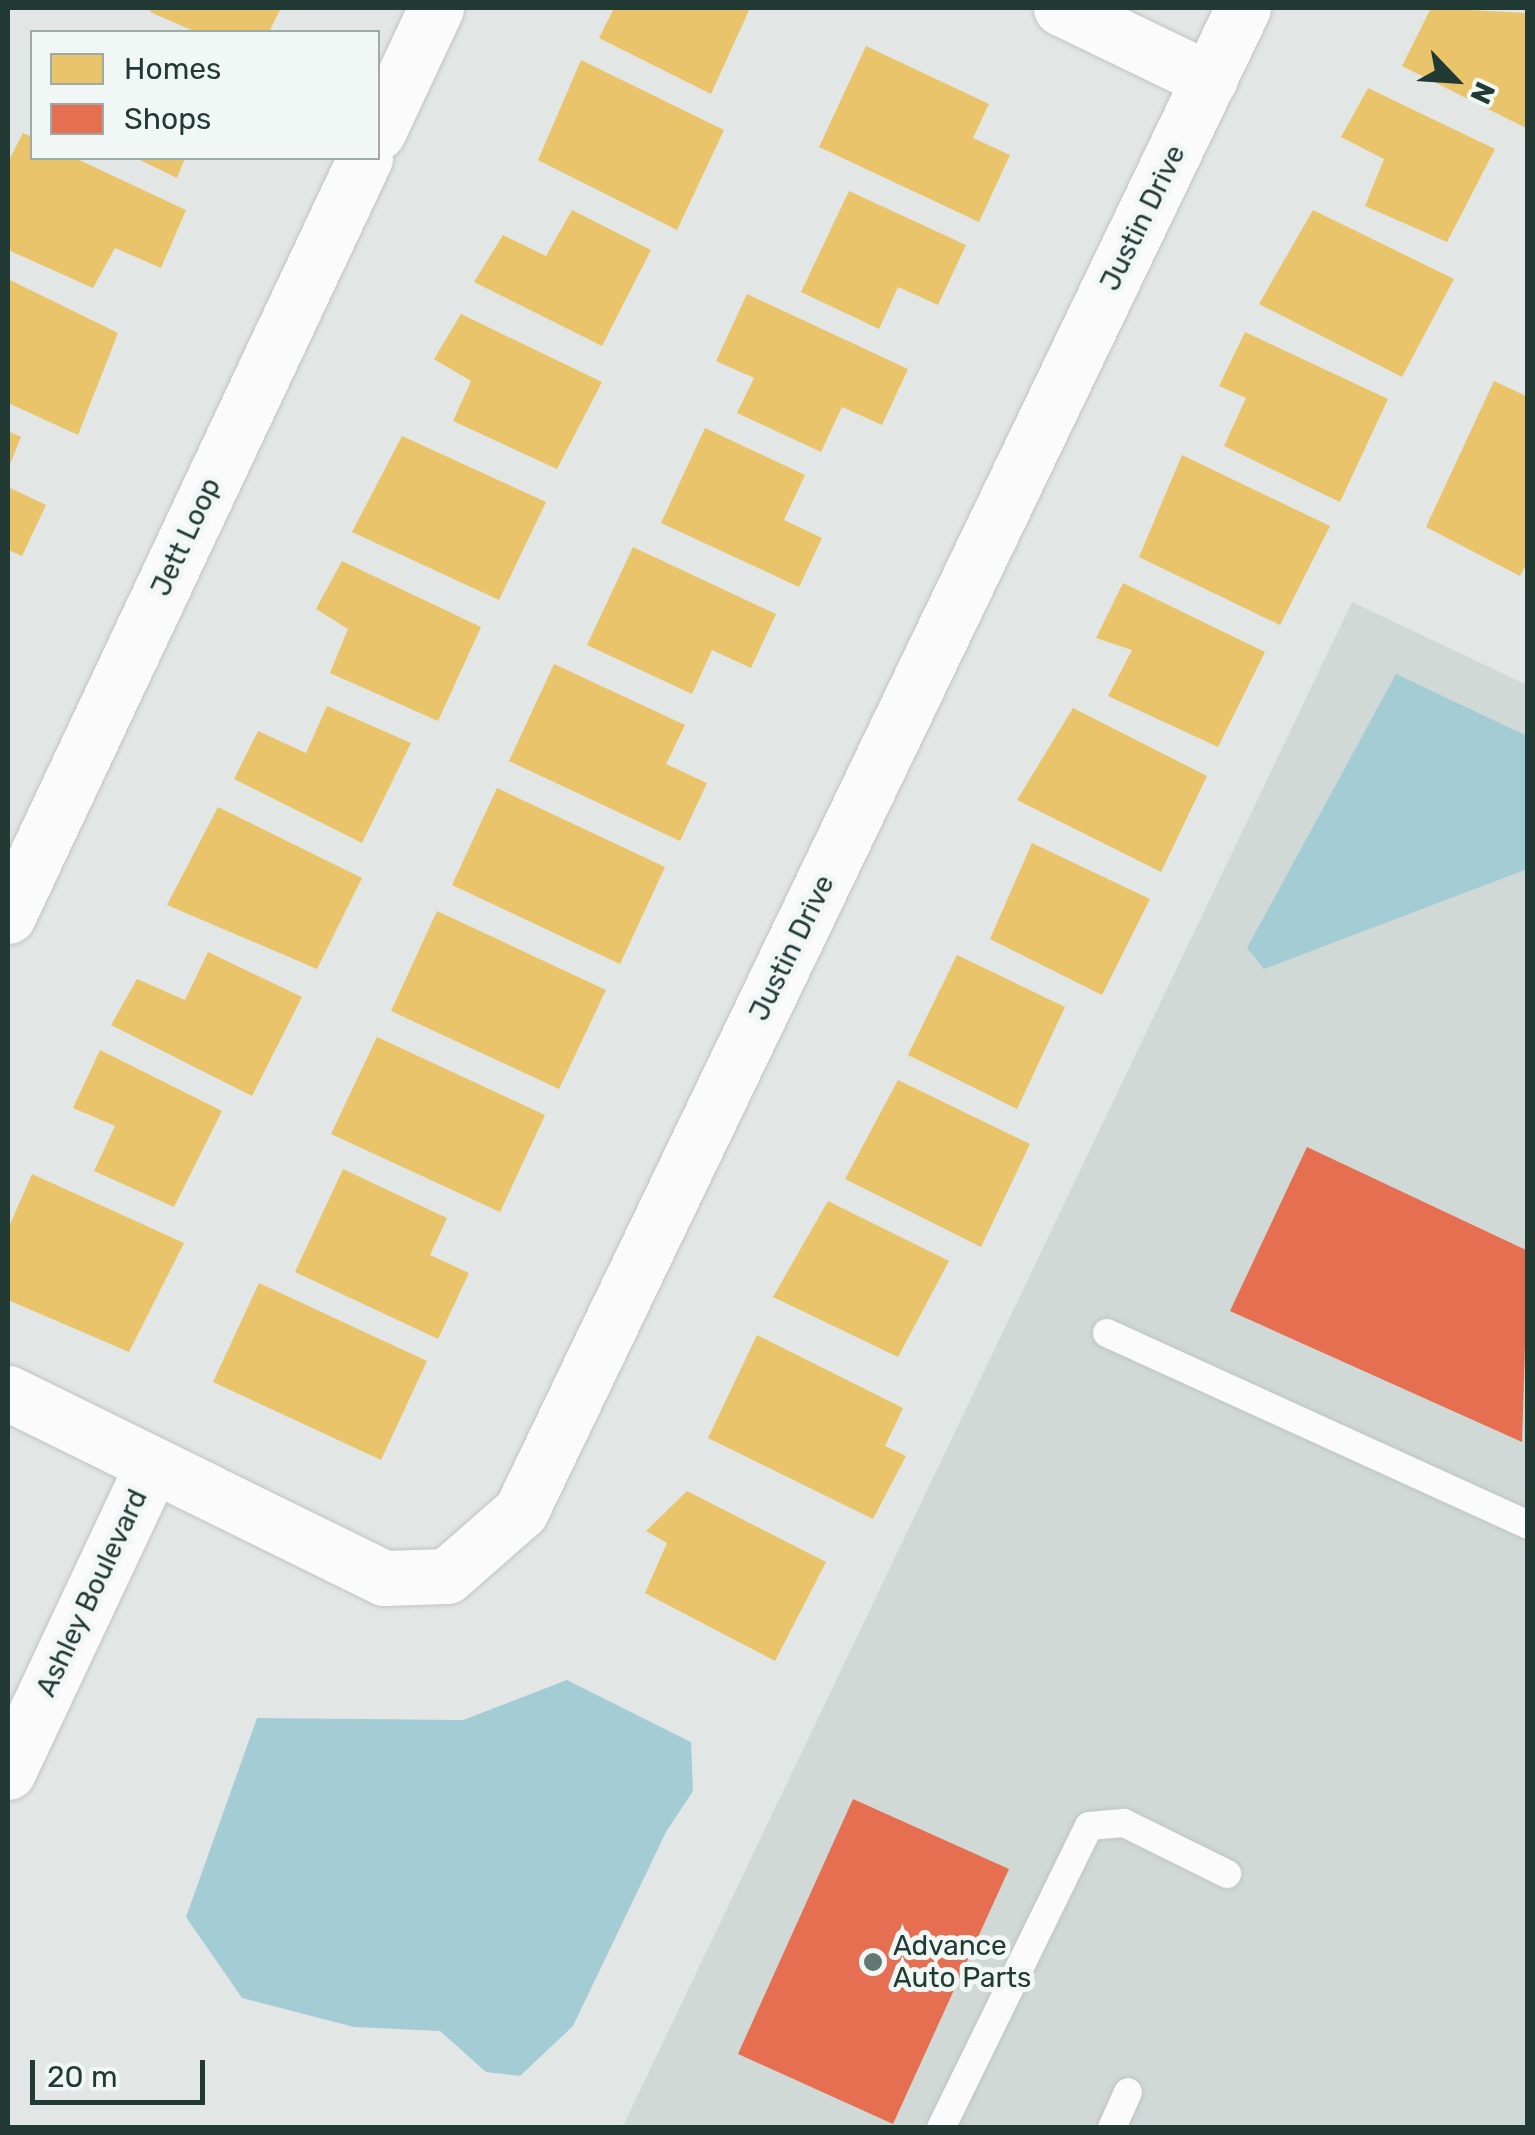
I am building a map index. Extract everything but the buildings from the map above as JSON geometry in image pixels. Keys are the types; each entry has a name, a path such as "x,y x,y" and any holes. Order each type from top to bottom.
{"street":[{"path":"380,128 436,8"},
{"path":"1061,8 1210,80"},
{"name":"Justin Drive","path":"151,1468 384,1578 447,1576 521,1511 1244,8"},
{"name":"Jett Loop","path":"8,916 365,160"},
{"path":"8,1393 151,1468"},
{"name":"Ashley Boulevard","path":"8,1772 151,1468"}],"lane":[{"path":"1106,1333 1528,1525"},
{"path":"941,2128 1089,1826 1124,1823 1228,1874"},
{"path":"1112,2128 1128,2092"}],"shaded area":[{"path":"1352,602 1527,685 1527,2127 622,2128"}],"water":[{"path":"1396,674 1527,736 1527,869 1264,969 1247,948"},
{"path":"567,1680 691,1742 693,1791 666,1832 573,2026 520,2076 486,2072 440,2031 354,2027 242,1998 186,1917 257,1718 463,1720"}],"place":[{"name":"Advance Auto Parts","path":"873,1962"}]}
